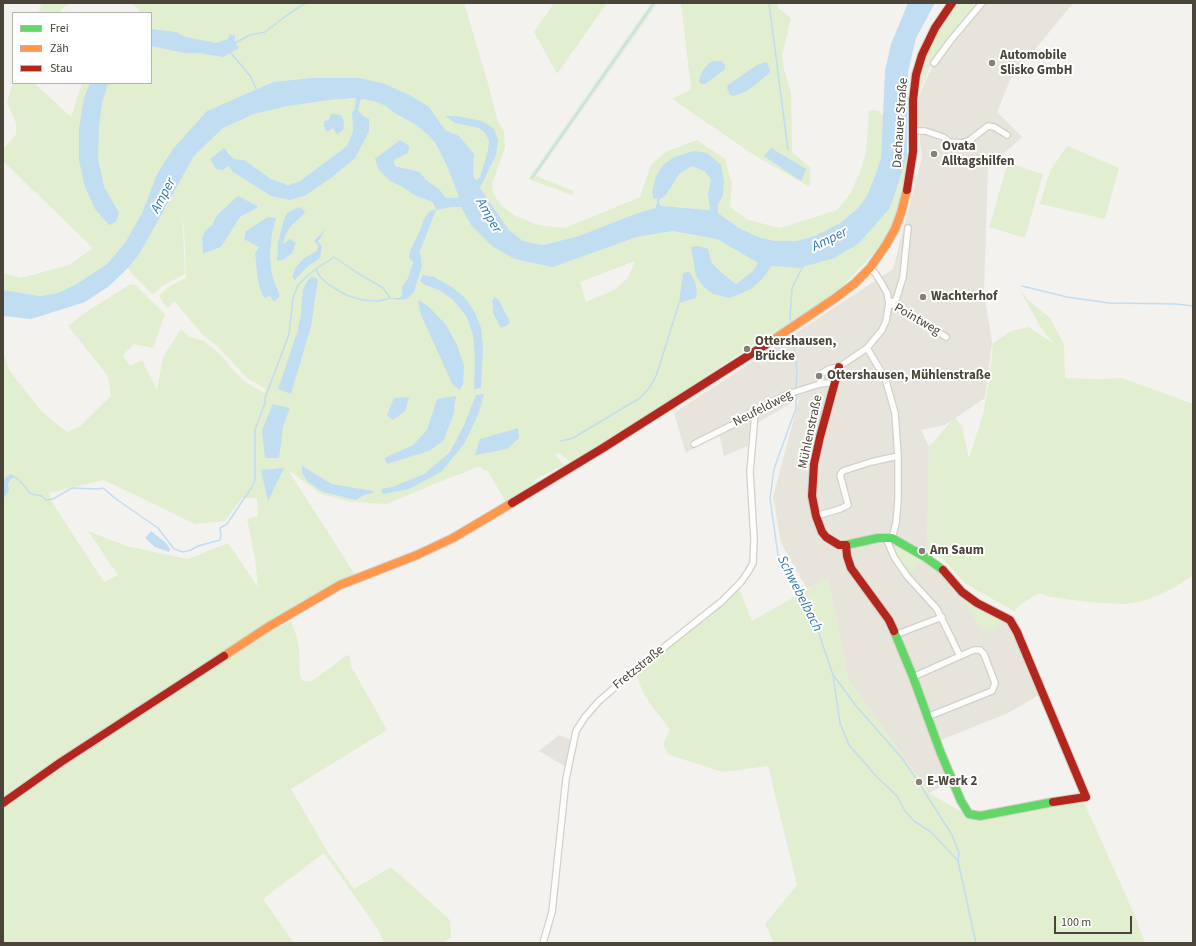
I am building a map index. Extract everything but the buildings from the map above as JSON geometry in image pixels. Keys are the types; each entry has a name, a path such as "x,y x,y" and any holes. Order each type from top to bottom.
{"main road":[{"name":"Dachauer Straße","path":"3,803 61,762 268,627 340,586 453,538 603,448 791,329 854,284 870,268 886,245 902,213 913,152 913,100 916,75 922,55 935,28 952,3"},
{"name":"Mühlenstraße","path":"839,367 814,464 812,496 816,516 822,532 826,537 839,545 846,546"},
{"path":"878,538 889,538 909,547 945,572 962,592 977,603 1010,620 1020,639 1086,797 980,816 970,814 961,801 940,751 913,677 889,620 851,568 847,556 846,546 878,538"}],"street":[{"path":"934,63 982,3"},
{"path":"913,131 926,131 943,137 950,142 962,143 970,140 988,126 994,126 1007,134"},
{"path":"889,304 896,300 903,277 908,228"},
{"path":"820,384 822,373 829,369 839,367 867,348 882,330 886,321 889,304 887,294 875,273 870,268"},
{"name":"Pointweg","path":"889,304 946,337"},
{"path":"867,348 885,378 891,394 895,413 898,456 897,516 896,523 889,538 894,557 906,576 938,609 960,656"},
{"name":"Neufeldweg","path":"694,444 755,414 785,395 820,384 835,382"},
{"name":"Fretzstraße","path":"543,943 552,912 566,779 576,731 585,717 599,701 721,602 741,582 753,563 754,538 750,472 755,414"},
{"path":"816,516 848,505 840,476 843,471 871,462 898,456"},
{"path":"895,635 942,617"},
{"path":"913,677 974,650 980,650 984,654 995,683 992,692 927,717"}],"shaded area":[{"path":"982,3 1075,3 1069,8 1010,80 997,112 1022,137 988,168 984,293 992,342 985,398 945,425 921,430 929,447 927,560 943,574 1008,622 1041,694 1008,713 941,740 954,780 929,793 848,679 828,578 807,589 781,543 773,497 799,399 750,427 748,446 724,456 719,433 686,453 674,413 893,269 922,157 916,108 917,101 934,63"},
{"path":"559,735 573,741 566,767 539,751"}],"green space":[{"path":"42,3 72,3 64,7 60,12 38,12"},
{"path":"131,3 464,3 498,122 504,131 505,148 492,184 493,193 500,204 514,215 538,225 565,228 640,197 651,165 665,152 697,140 725,159 732,185 730,207 748,220 780,228 837,210 850,194 860,172 866,152 869,110 879,111 883,116 881,158 867,196 858,208 840,223 815,236 796,241 775,241 758,237 739,228 718,213 718,205 723,195 694,151 657,198 655,208 635,214 579,236 543,245 523,241 509,230 480,188 496,155 494,129 457,116 445,116 455,123 479,128 485,133 489,141 487,154 480,177 477,180 474,178 473,171 474,154 459,136 445,130 429,107 359,78 311,78 273,82 207,111 157,174 142,213 125,243 107,264 75,285 58,293 40,296 3,290 3,273 21,278 69,265 93,248 3,161 3,150 16,134 16,123 7,102 13,84 35,84 71,117 82,84 152,84 152,12 139,12 139,9"},
{"path":"554,3 607,3 557,74 534,32"},
{"path":"651,3 658,3 536,176 574,191 572,195 528,179"},
{"path":"681,3 777,3 778,8 791,18 782,56 784,69 791,92 792,152 810,167 810,187 757,157 672,99 691,89"},
{"path":"956,3 979,3 932,62 918,95 918,76 924,56 950,10"},
{"path":"357,98 355,110 352,112 353,131 347,146 300,181 288,185 271,179 244,160 234,159 228,151 210,159 213,163 228,166 233,172 271,196 331,178 355,158 363,116 358,110 361,99 374,101 387,106 396,114 415,124 436,144 447,166 459,197 446,198 439,189 426,180 420,172 395,166 394,161 400,140 387,151 390,181 403,187 414,195 432,202 436,209 461,207 471,225 553,267 637,237 673,231 717,239 758,263 753,271 736,284 712,263 708,249 713,294 763,278 772,266 799,268 894,197 907,156 911,157 899,208 882,244 832,298 786,327 764,337 662,406 571,463 560,453 554,454 564,465 536,479 526,491 506,502 487,470 484,471 480,466 387,504 352,502 321,494 288,470 354,573 351,577 265,633 291,621 297,638 299,650 300,676 302,680 306,682 312,681 346,656 350,655 351,666 387,730 291,789 327,851 354,889 391,867 450,920 451,937 444,943 384,943 378,929 324,853 263,899 294,943 3,943 3,500 5,498 10,480 15,478 6,477 3,482 3,352 9,370 41,411 67,432 80,426 111,396 108,376 68,326 86,312 129,285 134,284 165,314 153,348 134,344 123,355 130,366 142,360 157,390 163,357 181,329 190,337 204,341 221,355 245,382 265,393 265,388 248,379 217,346 202,334 174,301 168,308 163,303 159,295 170,286 186,278 182,211 185,274 162,286 153,295 128,268 140,253 194,156 223,128 254,114 288,106 329,100","holes":["299,207 303,215 291,226 285,236 283,245 296,243 292,253 283,260 277,261 278,243","257,208 240,217 221,247 203,254 202,239 205,231 212,225 217,215","436,210 420,251 422,266 414,292 407,299 392,298 399,298 402,295 402,287 408,278 424,219","276,218 272,233 270,256 272,275 280,296 274,302 270,296 264,298 260,289 255,253","323,231 318,242 320,258 307,267 296,279 296,267 304,258 317,251 318,246 314,241","635,261 628,278 614,290 586,302 580,282","318,279 311,327 291,394 297,333 301,314","421,281 466,299 483,346 475,359 473,335 466,316 453,300 439,290 425,285","494,297 499,300 510,322 508,325 501,328 493,313 492,301","437,399 429,451 387,464 384,458 413,445 427,430","273,404 290,408 283,427","464,425 464,444 409,489 381,489 392,487 424,474 450,452","303,467 332,484 374,491 373,493 364,495 356,500","104,480 195,524 225,521 242,498 257,498 258,516 247,519 255,558 258,587 228,543 188,559 126,546 88,531 118,575 104,582 53,504 49,493"]},
{"path":"1067,146 1119,168 1105,219 1040,204 1050,171"},
{"path":"1008,163 1043,174 1025,238 989,227"},
{"path":"692,166 704,171 711,179 708,194 710,210 661,206 659,200 666,194 679,174"},
{"path":"1019,288 1028,300 1050,318 1064,344 1065,378 1122,378 1193,404 1193,575 1175,587 1157,596 1143,601 1125,604 1089,602 1050,597 1040,593 1024,602 1014,611 966,584 944,560 927,550 929,447 955,417 962,427 969,458 983,415 990,375 993,343 1011,331 1029,327 1054,344 1041,328"},
{"path":"887,539 924,558 907,576"},
{"path":"828,578 848,679 929,793 974,819 1083,800 1132,909 1145,943 774,943 765,924 797,885 768,766 723,772 669,755 663,744 670,730 649,702 642,690 636,674 739,588 752,621"},
{"path":"964,601 1002,622 992,633 978,626"}],"water":[{"name":"Amper","path":"908,3 935,3 916,38 908,72 907,156 889,209 858,244 834,258 799,268 772,266 763,278 751,289 730,298 713,294 703,286 696,276 691,247 698,246 708,249 712,263 736,284 753,271 758,263 717,239 673,231 637,237 553,267 515,259 492,246 471,225 461,207 452,207 436,210 420,251 422,266 414,292 407,299 397,300 390,298 399,298 402,295 402,287 408,278 413,262 409,257 410,251 424,219 430,211 436,209 432,202 414,195 403,187 390,181 379,170 375,159 400,140 409,146 408,153 394,160 395,166 420,172 426,180 439,189 446,198 459,197 447,166 436,144 415,124 396,114 386,106 374,101 361,99 358,110 363,116 369,119 369,131 355,158 331,178 306,195 290,200 271,196 233,172 228,166 223,170 216,169 210,159 224,148 234,159 244,160 271,179 288,185 300,181 347,146 353,131 352,112 355,110 356,98 288,106 254,114 223,128 194,156 140,253 128,268 108,287 85,302 31,319 3,316 3,290 40,296 58,293 75,285 107,264 125,243 142,213 157,174 173,149 207,111 273,82 311,78 359,78 385,84 411,96 429,107 445,130 459,136 474,154 473,171 474,178 477,180 480,177 487,154 489,141 485,133 479,128 455,123 445,116 457,116 482,121 494,129 498,140 496,155 480,188 509,230 523,241 543,245 579,236 635,214 655,208 657,198 654,199 652,192 656,176 663,165 674,157 694,151 707,153 721,165 724,181 723,195 718,205 718,213 739,228 758,237 775,241 796,241 815,236 840,223 858,208 867,196 875,176 881,158 885,71 891,44","holes":["692,166 704,171 711,179 708,194 710,210 661,206 659,200 666,195 679,174"]},
{"path":"152,29 176,32 185,37 216,43 228,39 230,34 235,36 235,43 239,48 223,57 199,53 184,53 152,46"},
{"path":"713,61 722,61 725,65 725,69 705,84 701,84 699,81 703,70"},
{"path":"767,62 770,72 748,90 733,96 730,95 727,88 728,85 757,65"},
{"path":"90,84 108,84 102,103 99,127 98,159 104,187 119,213 116,222 109,225 95,209 85,187 79,160 79,128 84,98"},
{"path":"331,114 341,115 344,122 343,130 337,134 333,128 327,132 324,126 324,121 329,120"},
{"path":"771,148 806,169 801,181 764,156"},
{"path":"238,196 257,206 257,208 240,217 221,247 203,254 202,239 205,231 212,225 217,215"},
{"path":"299,207 305,211 303,215 291,226 285,236 283,244 290,239 296,243 292,253 283,260 277,261 278,243 287,213"},
{"path":"268,217 276,218 272,233 270,256 272,275 280,296 274,302 270,296 264,298 260,289 255,253 259,247 244,239 246,231"},
{"path":"325,229 318,242 322,246 320,258 307,267 295,280 292,277 296,267 304,258 317,251 318,246 314,241"},
{"path":"689,272 694,280 697,290 696,298 679,303 683,273"},
{"path":"423,275 434,277 452,287 466,299 475,313 481,328 483,346 481,388 474,389 475,359 473,335 466,316 453,300 439,290 425,285 420,281"},
{"path":"312,277 318,279 311,327 291,394 278,389 297,333 301,314 303,289 308,280"},
{"path":"494,297 499,300 510,322 508,325 501,328 493,313 492,301"},
{"path":"418,300 428,306 446,325 457,345 464,366 463,384 460,390 453,385 421,315"},
{"path":"484,394 478,415 464,444 441,472 409,489 383,494 381,489 392,487 424,474 450,452 464,425 476,395"},
{"path":"456,396 453,416 443,441 429,451 387,464 384,458 413,445 427,430 437,399"},
{"path":"409,397 405,411 393,420 387,415 394,398"},
{"path":"273,404 290,408 283,427 279,458 265,458 262,430"},
{"path":"518,428 519,438 507,449 475,455 480,439"},
{"path":"302,466 332,484 374,491 373,493 364,495 356,500 323,492 307,481 302,472"},
{"path":"284,468 268,501 261,470"},
{"path":"12,474 15,477 10,480 8,485 9,490 3,500 3,482 6,477"},
{"path":"151,531 166,543 170,549 169,552 155,547 145,538"}],"waterway":[{"path":"235,43 250,35 265,32 306,3"},
{"path":"532,178 654,3"},
{"path":"769,3 788,150"},
{"path":"231,53 251,77 257,91"},
{"path":"15,477 31,494 42,496 46,500 53,499 72,488 103,488 116,499 158,528 174,549 183,552 220,540 220,528 227,524 252,487 255,480 255,430 265,403 265,398 289,334 293,298 298,285 316,269 334,257 383,288 390,298 380,301 362,300 346,295 329,285 320,277 316,269"},
{"name":"Schwebelbach","path":"791,325 792,288 803,266"},
{"path":"1022,286 1067,297 1109,303 1176,304 1193,306"},
{"path":"561,441 573,438 640,398 649,388 656,376 679,303"},
{"name":"Schwebelbach","path":"792,331 797,371 796,389"},
{"name":"Schwebelbach","path":"796,393 796,408 774,469 770,498 778,555 814,619 833,675 840,723 849,745 877,777 897,796 905,811 914,821 931,832 958,861 976,943"},
{"path":"834,676 856,706 902,758 917,780 952,835 959,853 958,861"}],"traffic: fast":[{"path":"846,545 878,538 892,538 925,557 943,570"},
{"path":"894,631 913,677 940,751 961,801 969,814 980,816 1053,802"}],"traffic: slow":[{"path":"773,340 834,299 854,284 870,268 895,229 907,190"},
{"path":"224,656 268,627 340,585 417,555 453,538 512,503"}],"traffic: jam":[{"path":"907,190 913,152 913,100 916,75 922,55 935,28 952,3"},
{"path":"512,503 603,448 773,340"},
{"path":"839,367 814,464 812,496 816,516 822,532 826,537 839,545 846,545 847,556 851,568 889,620 894,631"},
{"path":"943,570 962,592 977,603 1010,620 1017,632 1086,797 1053,802"},
{"path":"3,803 61,762 224,656"}],"place":[{"name":"Automobile Slisko GmbH","path":"992,63"},
{"name":"Ovata Alltagshilfen","path":"934,154"},
{"name":"Wachterhof","path":"923,297"},
{"name":"Ottershausen, Brücke","path":"747,349"},
{"name":"Ottershausen, Mühlenstraße","path":"819,376"},
{"name":"Am Saum","path":"922,551"},
{"name":"E-Werk 2","path":"919,782"}]}
